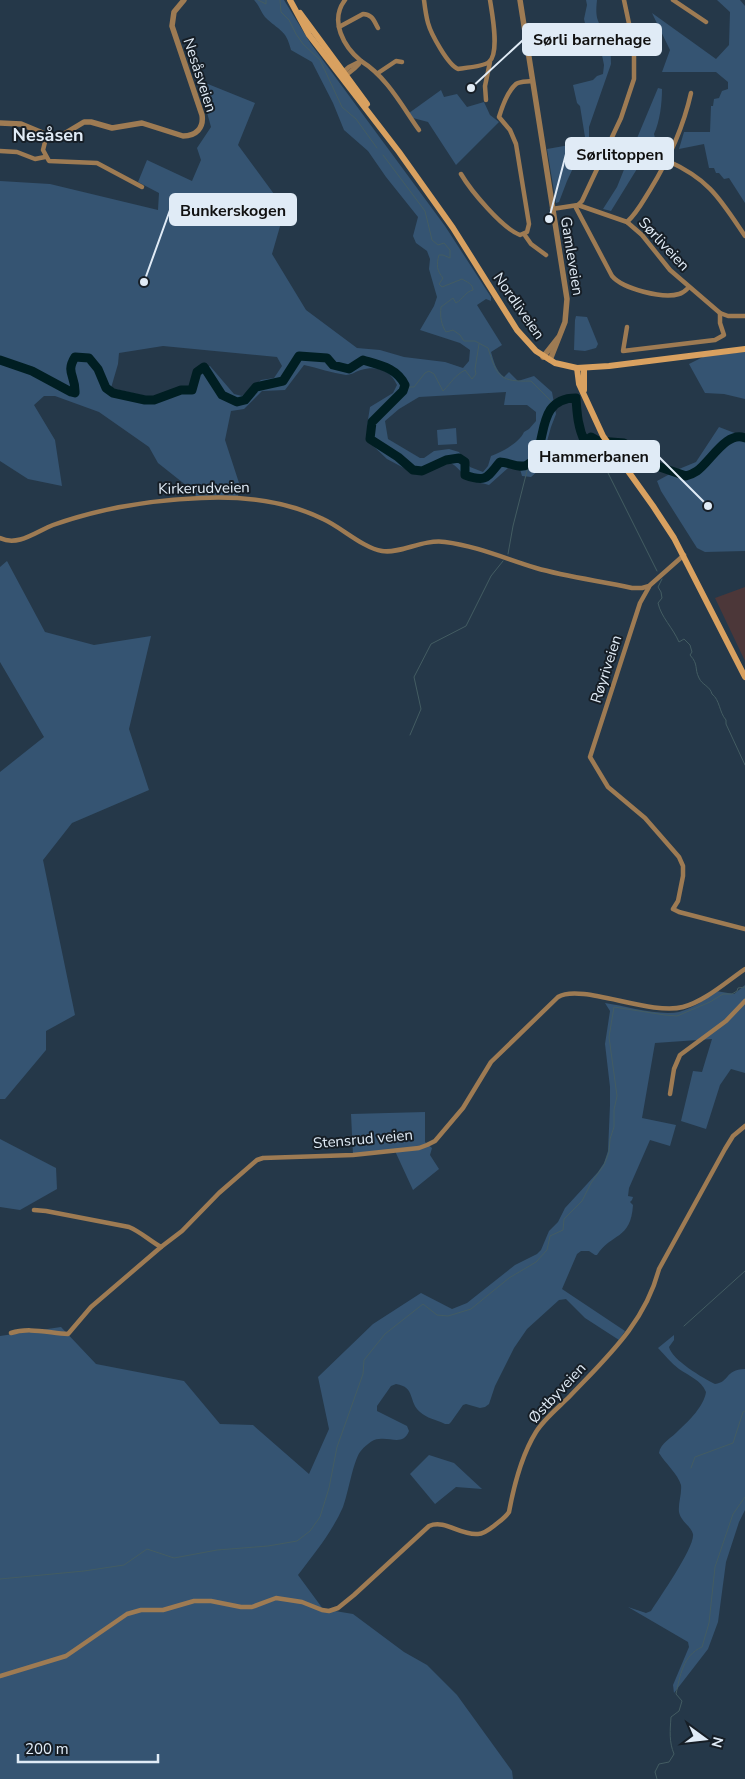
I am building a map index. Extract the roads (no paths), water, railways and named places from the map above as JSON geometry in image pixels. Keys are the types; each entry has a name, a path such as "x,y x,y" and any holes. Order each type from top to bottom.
{"main road":[{"name":"Nordliveien","path":"292,3 309,35 343,75 453,228 520,334 532,348 550,360 564,366 580,368 745,349"},
{"path":"580,368 584,391 600,430 610,447 657,511 684,555 745,677"}],"street":[{"name":"Nesåsveien","path":"47,134 53,136 62,135 78,124 87,122 112,128 142,123 184,136 197,132 202,124 202,115 172,26 174,12 184,0"},
{"path":"338,0 344,1 338,17 339,27 347,46 360,62 378,73 419,130"},
{"path":"424,0 429,26 451,64 458,69 490,62"},
{"path":"486,100 485,86 495,45 490,0"},
{"name":"Gamleveien","path":"520,0 567,299 566,318 550,360"},
{"path":"624,0 634,48 635,69 631,90 621,118 582,201 576,206 616,282 630,288 674,295 685,291 689,287"},
{"path":"673,0 706,22"},
{"path":"339,27 363,14 367,14 371,16 378,28"},
{"path":"378,73 396,61 402,62"},
{"path":"343,75 360,62"},
{"path":"524,234 527,232 528,224 516,144 512,133 499,117 511,90 520,82 532,81"},
{"path":"627,222 638,209 668,161 683,125 691,93"},
{"path":"0,123 21,124 47,134 43,146 45,157 50,162 93,162 101,164 142,187"},
{"path":"0,151 13,151 35,159 45,157"},
{"path":"668,161 707,184 718,196 745,236"},
{"path":"461,174 481,201 513,231 520,235 524,234"},
{"name":"Sørliveien","path":"552,208 576,206 627,222 642,235 670,270 720,313"},
{"path":"524,234 531,244 546,255"},
{"path":"627,327 623,351 715,340 724,335 720,323 720,313 728,316 745,316"},
{"name":"Gamleveien","path":"543,356 559,337"},
{"name":"Kirkerudveien","path":"0,538 12,541 23,539 53,525 131,504 200,498 244,498 270,501 301,510 324,519 373,548 384,551 393,551 425,542 444,541 474,547 538,568 632,588 649,586"},
{"path":"649,586 684,555"},
{"name":"Røyriveien","path":"649,586 640,603 590,753 591,759 608,787 645,818 679,857 683,866 683,876 678,901 673,909 745,929"},
{"name":"Stensrud veien","path":"11,1333 25,1329 68,1334 91,1308 182,1231 219,1193 258,1160 263,1158 387,1152 419,1148 435,1141 463,1108 491,1062 552,1002 564,994 578,994 634,1004 674,1008 684,1007 704,997 745,969"},
{"path":"670,1094 674,1069 680,1055 726,1021 745,1001"},
{"name":"Østbyveien","path":"0,1676 66,1656 127,1614 141,1610 163,1610 194,1601 211,1601 241,1608 252,1607 276,1598 302,1602 314,1608 330,1611 345,1603 429,1526 434,1524 442,1525 477,1535 506,1517 509,1512 518,1473 536,1432 609,1356 626,1335 646,1305 659,1269 725,1149 733,1136 745,1126"},
{"path":"34,1210 129,1227 139,1231 161,1247"}],"waterway":[{"path":"258,0 266,4 266,0"},
{"path":"280,0 281,12 289,20 303,44 320,60 342,107 356,119 377,148"},
{"path":"383,155 425,211 432,240 438,245 444,243 450,250 450,258 439,255 438,268 443,278 439,284 442,287 462,279 473,288 456,303 453,298 441,307 441,320 446,332 453,330 464,341 475,341 488,348 494,366 501,376 506,379 531,381 554,404"},
{"path":"405,385 414,387 425,373 429,371 434,374 443,391 455,377 465,370 472,379 476,374 479,344"},
{"path":"0,360 32,371 75,393 71,371 72,362 75,357 89,358 98,369 106,388 113,393 145,400 154,400 181,390 192,390 197,372 204,367 222,395 237,402 245,400 256,387 283,381 299,356 327,358 333,365 349,369 363,360 393,371 402,379 405,385 403,391 372,422 370,439 398,457 413,470 422,471 446,460 459,458 465,462 465,475 478,478 489,475 500,462 524,466 534,459 547,416 553,407 562,400 576,398 579,426 585,442 591,437 598,441 624,443 627,446 631,461 654,465 686,476 702,467 725,443 738,437 745,438"},
{"path":"598,441 597,445 609,463 608,473 657,571"},
{"path":"508,554 529,463"},
{"path":"410,735 421,709 414,677 431,644 466,626 491,576 503,561"},
{"path":"662,579 658,587 662,598 658,603 662,613 679,642 684,639 690,645 692,652 690,655 694,661 699,678 717,699 745,765"},
{"path":"0,1579 124,1565 147,1549 174,1558 217,1550 268,1546 297,1541 310,1531 320,1517 329,1488 337,1447 363,1374 364,1360 385,1334 423,1304 437,1315 448,1316 471,1309 509,1278 536,1262 547,1250 550,1236 563,1230 564,1219 582,1201 591,1183 604,1165 609,1152 610,1139 614,1127 614,1110 617,1096 609,1037 614,1007 677,1016 710,1002 723,994 732,994 738,988 745,987"},
{"path":"684,1326 745,1271"},
{"path":"691,1468 695,1457 733,1443 743,1412 745,1411"},
{"path":"657,1779 655,1772 659,1764 669,1762 674,1754 670,1732 671,1717 679,1711 682,1701 676,1694 679,1680 683,1667 690,1655 702,1647 709,1623 715,1567 733,1514 745,1497"}],"place":[{"name":"Sørli barnehage","path":"471,88"},
{"name":"Sørlitoppen","path":"549,219"},
{"name":"Bunkerskogen","path":"144,282"},
{"name":"Hammerbanen","path":"708,506"}],"district":[{"name":"Nesåsen","path":"48,135"}]}
